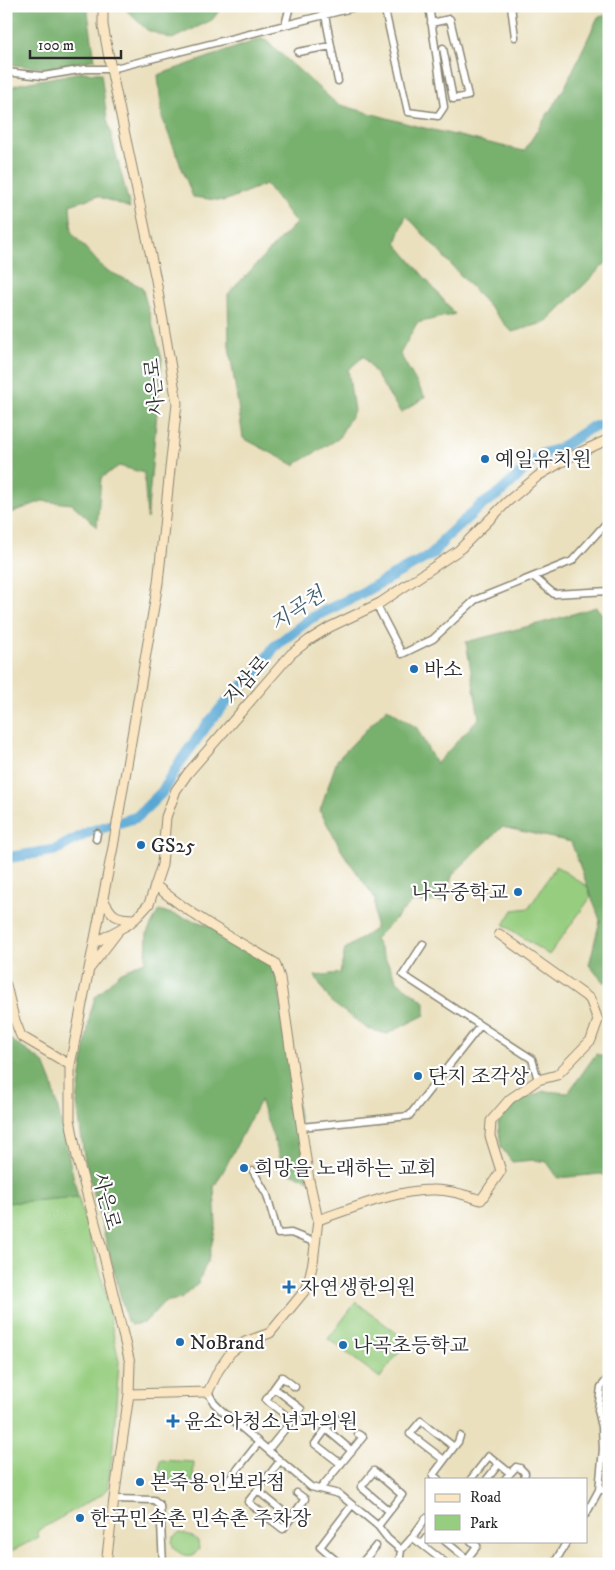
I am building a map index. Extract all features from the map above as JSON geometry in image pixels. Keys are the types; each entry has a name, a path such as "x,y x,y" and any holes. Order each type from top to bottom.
{"street":[{"name":"사은로","path":"103,6 111,69 156,280 177,403 158,583 114,847 70,1065 70,1119 77,1157 104,1256 130,1364 129,1394 106,1564"},
{"path":"285,25 290,6"},
{"path":"6,72 43,76 85,69 111,69 329,12 360,6"},
{"path":"384,6 408,112 438,116 444,107 429,6"},
{"path":"511,6 515,37"},
{"path":"329,12 331,46 338,81"},
{"path":"431,24 450,19 468,96 453,99 443,48"},
{"path":"298,52 331,46"},
{"name":"지삼로","path":"94,943 136,919 149,904 162,865 166,816 176,790 188,773 291,654 330,627 376,604 459,550 507,502 538,476 570,457 609,439"},
{"path":"376,604 402,654 432,639 476,600 572,561 609,520"},
{"path":"534,576 554,594 609,591"},
{"path":"155,885 178,905 208,925 275,963 280,978 309,1180 318,1220 316,1243 307,1288 270,1333 245,1342 231,1352 208,1392"},
{"path":"103,899 113,915 124,919 136,919"},
{"path":"90,968 118,931"},
{"path":"318,1220 376,1200 431,1190 458,1193 481,1200 501,1171 490,1136 491,1120 510,1099 538,1080 557,1075 591,1040 598,1020 590,999 500,934"},
{"path":"423,944 403,976 532,1059 538,1080"},
{"path":"6,985 14,1018 22,1036 70,1065"},
{"path":"301,1127 409,1116 480,1026"},
{"path":"253,1171 267,1196 278,1234 291,1233 316,1243"},
{"path":"588,1510 599,1490 602,1427 598,1410 601,1387 609,1377"},
{"path":"292,1420 266,1400 282,1378 296,1387"},
{"path":"268,1450 301,1409 274,1388"},
{"path":"129,1394 208,1392"},
{"path":"208,1392 214,1403 221,1410 280,1461 312,1487 339,1494 378,1526 388,1539 401,1550"},
{"path":"335,1417 315,1444 341,1464"},
{"path":"444,1460 410,1434 421,1421 454,1447"},
{"path":"326,1429 352,1451"},
{"path":"320,1489 363,1437 358,1434"},
{"path":"437,1478 433,1475 458,1442 460,1436"},
{"path":"225,1486 260,1442"},
{"path":"472,1478 489,1456 499,1464 508,1476 516,1467 525,1473 524,1478"},
{"path":"280,1461 248,1502 283,1529 305,1499 297,1493"},
{"path":"488,1478 499,1464"},
{"path":"378,1526 402,1495 374,1471 361,1487 389,1511"},
{"path":"257,1490 291,1518"},
{"path":"599,1490 609,1490"},
{"path":"114,1499 154,1500 160,1505 162,1564"},
{"path":"340,1564 320,1547 352,1505"},
{"path":"399,1564 401,1550 425,1519"},
{"path":"412,1537 447,1564"},
{"path":"422,1544 425,1540"},
{"path":"446,1542 465,1561 477,1546 472,1542"},
{"path":"554,1564 566,1542"},
{"path":"361,1564 376,1546"}],"green space":[{"path":"6,6 87,6 95,60 42,68 6,64"},
{"path":"125,6 223,6 212,20 172,39 147,30 125,9"},
{"path":"609,15 609,260 547,322 512,332 406,215 396,243 455,314 417,323 400,354 425,397 401,413 364,356 348,370 354,411 338,439 294,465 243,438 229,346 228,294 296,223 266,184 224,201 193,197 162,117 158,75 263,38 337,104 416,126 524,151 565,87 598,17"},
{"path":"82,72 101,73 107,119 130,208 97,196 70,205 72,233 104,269 142,287 162,359 147,519 144,473 119,466 101,478 97,527 72,504 42,501 6,515 6,89 19,84"},
{"path":"596,607 609,622 609,980 604,983 589,965 600,920 571,842 502,827 453,874 444,901 412,902 375,939 398,982 425,1002 425,1015 387,1034 368,1029 331,1002 315,976 340,973 345,949 375,929 375,898 343,853 320,811 337,760 387,708 417,728 436,764 479,718 466,642"},
{"path":"556,866 588,887 591,897 549,955 504,925 513,910 529,908"},
{"path":"159,910 208,925 275,963 309,1180 285,1171 260,1100 214,1187 216,1226 208,1260 198,1283 181,1299 164,1302 144,1323 131,1325 127,1321 84,1156 77,1103 90,1014 95,997 120,973 146,960 147,933"},
{"path":"7,1037 44,1063 52,1083 78,1197 6,1203"},
{"path":"596,1054 609,1057 609,1177 601,1174 558,1178 547,1162 534,1160 512,1162 501,1147 498,1122 518,1101 544,1091 568,1093"},
{"path":"78,1197 102,1278 119,1362 112,1458 107,1489 101,1495 37,1531 39,1537 6,1554 6,1203"},
{"path":"356,1302 407,1341 380,1378 328,1339"},
{"path":"160,1460 194,1462 193,1482 158,1480"},
{"path":"179,1533 190,1535 198,1541 199,1549 194,1555 183,1555 175,1549 172,1541"}],"waterway":[{"name":"지곡천","path":"6,858 55,850 89,832 137,817 162,792 178,765 206,726 228,700 258,671 274,647 311,618 358,595 434,553 444,539 479,507 501,492 527,465 542,454 559,449 590,428 609,421"}],"place":[{"name":"예일유치원","path":"485,459"},
{"name":"바소","path":"414,669"},
{"name":"GS25","path":"141,845"},
{"name":"나곡중학교","path":"518,892"},
{"name":"단지 조각상","path":"418,1076"},
{"name":"희망을 노래하는 교회","path":"244,1168"},
{"name":"자연생한의원","path":"289,1287"},
{"name":"NoBrand","path":"180,1342"},
{"name":"나곡초등학교","path":"343,1345"},
{"name":"윤소아청소년과의원","path":"173,1421"},
{"name":"본죽용인보라점","path":"140,1482"},
{"name":"한국민속촌 민속촌 주차장","path":"80,1518"}]}
